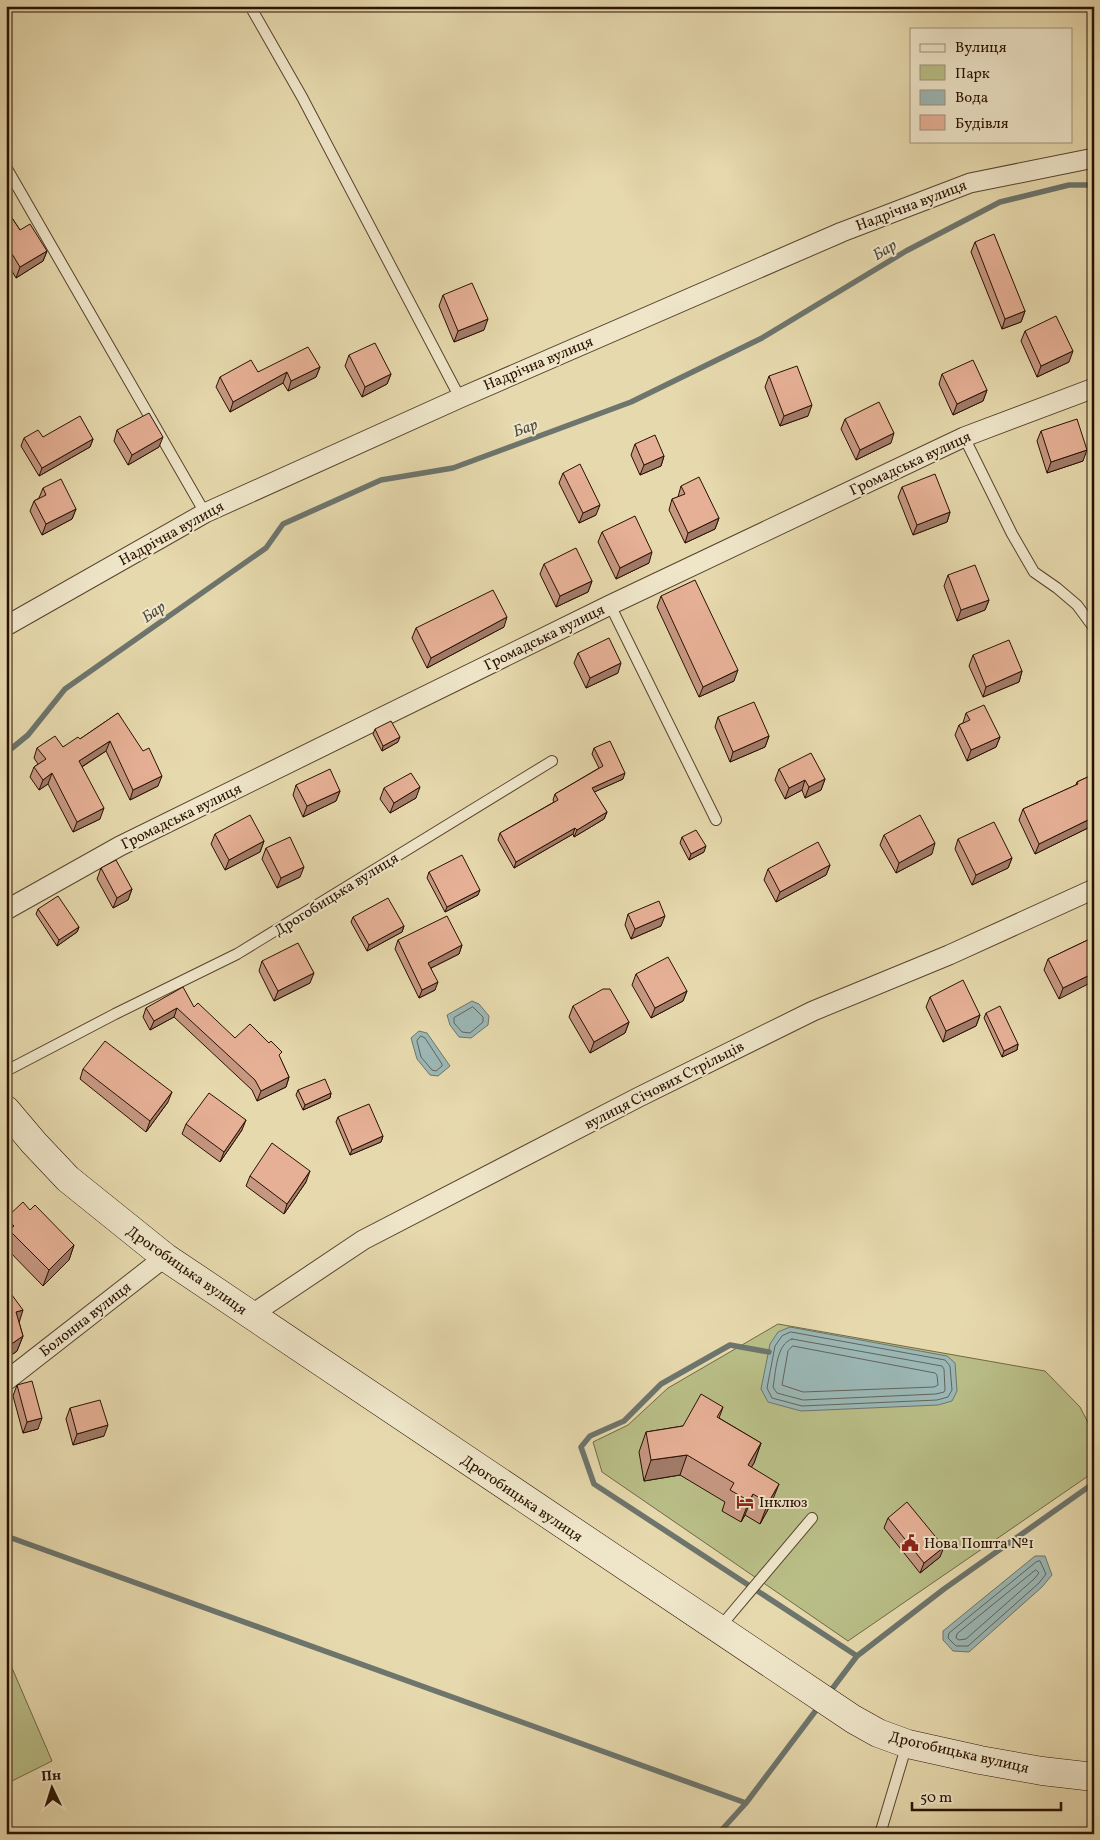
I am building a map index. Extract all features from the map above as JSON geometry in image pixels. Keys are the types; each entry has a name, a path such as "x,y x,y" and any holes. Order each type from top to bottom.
{"main road":[{"name":"Дрогобицька вулиця","path":"6,1110 68,1179 165,1257 834,1708 878,1733 908,1744 980,1760 1094,1777"}],"street":[{"name":"Надрічна вулиця","path":"6,626 205,513 460,398 842,232 970,183 1094,158"},
{"name":"Громадська вулиця","path":"6,910 120,846 610,605 964,437 1094,388"},
{"name":"вулиця Січових Стрільців","path":"250,1315 363,1240 639,1097 813,1011 949,955 1094,889"},
{"name":"Болонна вулиця","path":"6,1381 165,1257"}],"lane":[{"path":"250,6 302,97 460,398"},
{"path":"6,167 205,513"},
{"path":"964,437 1012,534 1034,572 1077,605 1094,628"},
{"path":"610,605 716,820"},
{"name":"Дрогобицька вулиця","path":"6,1071 115,1014 237,954 552,760"},
{"path":"718,1630 812,1518"},
{"path":"880,1834 908,1744"}],"green space":[{"path":"778,1324 1045,1371 1080,1407 1094,1434 1094,1472 848,1641 602,1472 593,1442 628,1425 668,1388"},
{"path":"6,1654 52,1761 6,1784"}],"water":[{"path":"472,1001 479,1004 489,1016 488,1025 471,1038 459,1037 450,1025 447,1015"},
{"path":"419,1031 427,1033 450,1066 438,1076 430,1075 417,1059 411,1038"},
{"path":"790,1327 947,1356 955,1363 957,1391 952,1401 938,1405 801,1411 768,1402 761,1389 770,1344 778,1332"},
{"path":"1035,1556 1045,1556 1052,1575 1042,1587 969,1652 953,1651 943,1640 943,1631"}],"building":[{"path":"6,209 20,230 30,224 47,251 20,267 6,244"},
{"path":"994,234 1025,311 1005,319 975,242"},
{"path":"472,283 488,319 458,331 443,295"},
{"path":"1056,316 1073,351 1041,366 1025,331"},
{"path":"375,343 391,374 365,387 349,355"},
{"path":"308,347 320,367 291,381 287,372 233,402 220,377 251,360 258,372"},
{"path":"973,360 987,390 957,404 942,374"},
{"path":"797,366 812,405 784,416 769,376"},
{"path":"879,402 894,433 860,450 845,419"},
{"path":"149,413 163,437 132,455 117,430"},
{"path":"80,416 93,439 42,468 24,438 38,430 43,437"},
{"path":"1077,419 1087,450 1051,462 1041,431"},
{"path":"655,435 664,456 644,465 635,444"},
{"path":"580,464 600,505 583,513 563,473"},
{"path":"935,474 950,512 917,525 902,487"},
{"path":"699,477 719,518 688,533 672,499 685,494 681,486"},
{"path":"61,479 76,509 46,524 34,501 46,495 43,488"},
{"path":"635,516 652,552 620,568 602,532"},
{"path":"576,548 592,581 560,596 544,564"},
{"path":"975,565 989,600 961,610 948,575"},
{"path":"695,580 738,670 703,687 661,596"},
{"path":"493,590 507,617 431,658 416,628"},
{"path":"609,638 621,663 590,678 578,653"},
{"path":"1009,640 1022,671 986,687 973,655"},
{"path":"754,702 769,736 733,752 718,717"},
{"path":"984,705 1000,737 971,750 959,725 970,720 966,713"},
{"path":"118,713 143,751 149,748 162,776 133,790 110,741 79,761 104,808 77,822 52,773 43,780 34,767 46,759 37,748 55,736 63,747 78,737 80,739"},
{"path":"391,721 400,737 383,746 375,729"},
{"path":"610,741 625,773 592,788 607,812 516,862 500,833 558,800 555,794 603,766 594,748"},
{"path":"811,753 825,779 809,787 805,780 789,788 779,769"},
{"path":"330,769 340,791 307,806 296,785"},
{"path":"411,773 420,787 394,803 384,788"},
{"path":"1094,774 1094,817 1039,844 1023,809 1078,784 1077,782"},
{"path":"250,815 264,841 229,860 215,834"},
{"path":"920,815 935,843 899,863 884,835"},
{"path":"994,822 1012,858 976,875 958,839"},
{"path":"696,830 706,846 691,854 682,837"},
{"path":"290,837 304,867 281,878 266,848"},
{"path":"818,842 830,865 780,892 768,869"},
{"path":"462,855 480,890 447,907 429,872"},
{"path":"116,860 132,889 117,898 101,868"},
{"path":"58,896 79,927 59,940 38,909"},
{"path":"388,898 404,926 369,945 353,917"},
{"path":"659,901 665,916 635,929 628,914"},
{"path":"447,916 462,945 428,963 438,982 422,990 398,940"},
{"path":"1094,937 1094,973 1063,988 1048,959"},
{"path":"298,943 314,973 278,991 262,961"},
{"path":"668,957 687,991 655,1008 636,974"},
{"path":"963,980 980,1015 946,1031 930,997"},
{"path":"183,987 194,1007 198,1003 235,1038 250,1024 269,1043 271,1041 282,1052 279,1055 289,1077 261,1091 255,1080 177,1008 154,1021 146,1008"},
{"path":"603,989 610,989 629,1022 594,1042 573,1006"},
{"path":"1000,1006 1018,1044 1004,1051 986,1013"},
{"path":"105,1041 172,1092 150,1121 83,1069"},
{"path":"325,1079 331,1093 305,1105 298,1090"},
{"path":"209,1093 246,1120 224,1152 186,1124"},
{"path":"369,1104 383,1136 352,1150 338,1117"},
{"path":"272,1143 310,1171 287,1204 250,1176"},
{"path":"23,1202 30,1210 35,1205 74,1245 49,1270 9,1230 14,1226 6,1218"},
{"path":"6,1287 23,1310 16,1312 23,1336 10,1345 6,1340"},
{"path":"32,1381 42,1418 27,1422 17,1385"},
{"path":"701,1394 723,1407 717,1417 761,1443 748,1465 779,1484 768,1503 753,1494 749,1501 730,1490 734,1483 687,1455 651,1460 646,1432 683,1426"},
{"path":"100,1400 108,1425 77,1434 70,1408"},
{"path":"907,1502 944,1547 924,1563 888,1518"},
{"path":"1021,1831 1049,1834 1021,1834"}],"waterway":[{"name":"Бар","path":"6,753 28,735 65,689 266,548 283,524 381,480 453,468 631,402 762,338 906,251 1000,202 1069,185 1094,185"},
{"path":"769,1352 730,1345 661,1384 624,1421 590,1436 581,1447 594,1484 857,1656"},
{"path":"829,1693 857,1656 944,1589 1094,1483"},
{"path":"6,1536 746,1803"},
{"path":"718,1834 746,1803 820,1705"}],"place":[{"name":"Інклюз","path":"745,1502"},
{"name":"Нова Пошта №1","path":"910,1543"}]}
